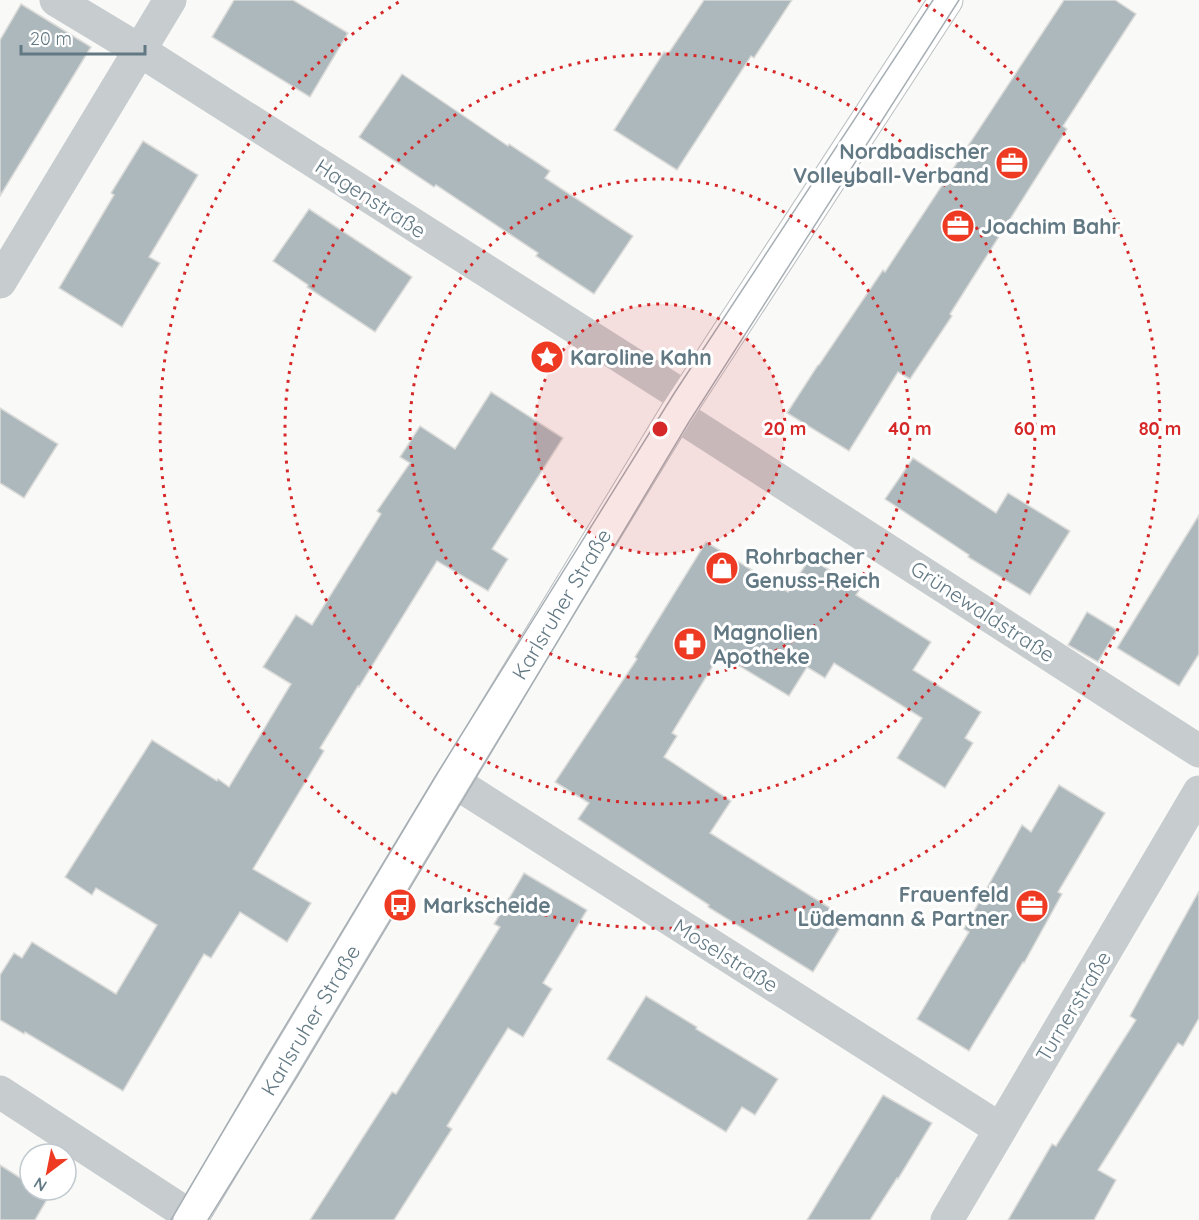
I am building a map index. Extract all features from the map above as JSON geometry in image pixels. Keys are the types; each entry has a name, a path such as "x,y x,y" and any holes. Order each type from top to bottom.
{"main road":[{"name":"Karlsruher Straße","path":"191,1219 681,406 946,0"}],"street":[{"name":"Hagenstraße","path":"56,0 139,51 681,406"},
{"path":"0,282 170,0"},
{"name":"Grünewaldstraße","path":"681,406 1199,751"},
{"name":"Moselstraße","path":"453,782 1000,1129"},
{"name":"Turnerstraße","path":"947,1220 1199,792"},
{"path":"0,1092 178,1208 191,1219"}],"building":[{"path":"234,0 293,0 348,33 310,97 212,37"},
{"path":"704,0 792,0 754,58 751,56 677,170 614,130 664,52 668,54"},
{"path":"1064,0 1115,0 1136,14 1063,126 1067,129 950,314 952,316 910,379 898,372 849,451 787,413 883,270 885,272"},
{"path":"21,4 91,47 0,196 0,40"},
{"path":"402,74 508,146 509,144 550,171 545,178 633,236 594,294 536,256 538,253 359,137"},
{"path":"143,141 198,175 149,257 160,263 122,327 59,288 114,195 111,193"},
{"path":"309,209 412,277 375,332 307,287 308,285 273,261"},
{"path":"491,392 563,438 492,549 508,559 488,591 437,561 320,748 324,751 253,869 311,903 287,942 240,912 211,958 204,954 123,1091 25,1032 24,1034 0,1020 0,975 14,953 22,958 32,942 116,994 157,925 96,888 92,895 65,877 152,740 229,787 291,684 263,667 296,615 312,625 381,514 377,511 410,463 400,457 420,426 455,449"},
{"path":"0,408 58,444 24,498 0,483"},
{"path":"913,458 996,513 1008,493 1070,531 1030,595 968,557 969,555 885,499"},
{"path":"1199,515 1199,654 1179,686 1117,648"},
{"path":"706,542 788,592 810,558 860,589 856,595 931,642 913,670 981,712 965,738 973,743 945,788 897,758 922,718 834,663 825,678 807,667 789,696 720,654 672,733 677,736 664,757 731,801 710,833 846,918 813,972 708,907 709,905 578,819 589,803 555,782 637,659 635,657"},
{"path":"1087,612 1117,630 1098,662 1068,645"},
{"path":"1059,785 1105,813 1058,892 1062,894 1024,963 969,1051 917,1019 969,932 964,929 1022,825 1031,832"},
{"path":"524,873 587,910 543,983 552,989 523,1037 508,1028 447,1126 452,1129 394,1220 310,1220 392,1092 396,1094 457,997 500,927 494,924"},
{"path":"1199,891 1199,1018 1183,1046 1178,1043 1098,1170 1116,1180 1094,1220 1008,1220 1052,1144 1056,1146 1136,1020 1130,1016"},
{"path":"646,996 778,1079 755,1115 742,1107 726,1132 607,1059"},
{"path":"883,1095 932,1123 898,1179 870,1220 807,1220"},
{"path":"0,1165 18,1176 18,1202 46,1202 35,1220 0,1220"}],"tram line":[{"path":"171,1220 435,777 675,392 933,0"},
{"path":"208,1220 295,1080 689,422 959,0"}],"place":[{"name":"Nordbadischer Volleyball-Verband","path":"1012,163"},
{"name":"Joachim Bahr","path":"958,226"},
{"name":"Karoline Kahn","path":"547,357"},
{"name":"Rohrbacher Genuss-Reich","path":"722,568"},
{"name":"Magnolien Apotheke","path":"690,644"},
{"name":"Markscheide","path":"400,905"},
{"name":"Frauenfeld Lüdemann & Partner","path":"1032,906"}]}
